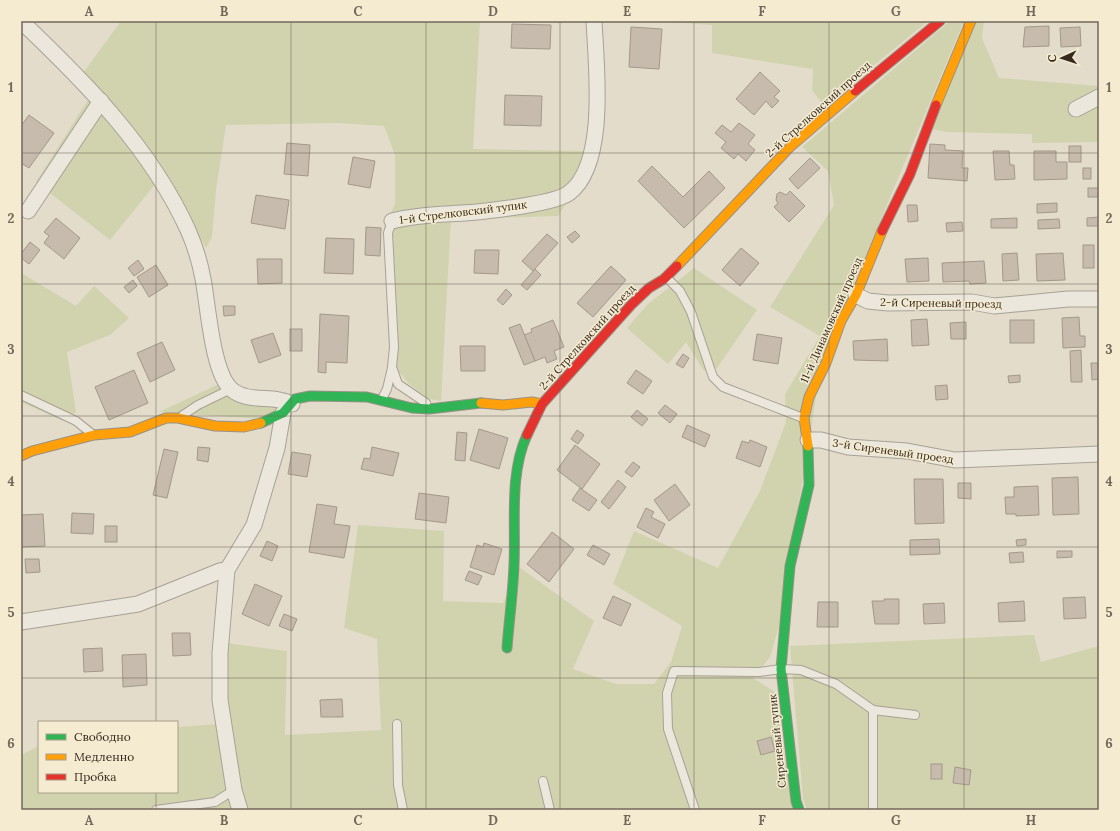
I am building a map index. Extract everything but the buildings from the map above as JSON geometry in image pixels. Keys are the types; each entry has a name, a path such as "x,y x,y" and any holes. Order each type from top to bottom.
{"street":[{"path":"21,21 83,80 119,121 141,151 173,200 198,254 204,280 207,316 225,381 231,390 242,395 255,398 284,400 287,408 277,448 254,525 227,570 220,653 220,700 234,790 240,810"},
{"name":"1-й Стрелковский тупик","path":"392,221 423,215 485,211 547,200 568,194 588,167 598,108 594,21"},
{"name":"2-й Стрелковский проезд","path":"507,648 514,567 516,480 522,446 542,404 631,306 649,288 666,277 791,146 840,103 940,21"},
{"name":"11-й Динамовский проезд","path":"781,669 790,566 809,485 808,440 804,418 810,397 826,363 841,321 856,296 888,218 910,174 937,102 971,21"},
{"path":"1076,109 1099,97"},
{"path":"28,211 101,101"},
{"name":"2-й Сиреневый проезд","path":"856,296 868,301 888,303 972,302 994,306 1068,299 1099,299"},
{"path":"21,456 32,451 94,435 130,432 155,421 178,418 215,426 244,427 264,422 287,408 295,400 310,396 366,397 412,408 430,409 483,403 503,405 532,402 542,404"},
{"name":"3-й Сиреневый проезд","path":"808,440 821,440 848,446 907,451 955,460 1099,454"},
{"path":"21,622 138,604 220,571 227,570"},
{"name":"Сиреневый тупик","path":"781,669 796,801 799,810"}],"lane":[{"path":"381,401 387,389 392,367 394,347 388,233 392,221"},
{"path":"666,277 680,291 691,312 713,377 723,387 804,418"},
{"path":"392,367 398,384 425,402 430,409"},
{"path":"178,418 198,405 231,390"},
{"path":"21,396 76,421 94,435"},
{"path":"695,810 668,729 667,693 674,671 759,672 781,669 801,670 836,684 873,710 915,715"},
{"path":"873,710 873,810"},
{"path":"397,724 398,785 403,810"},
{"path":"543,781 550,810"},
{"path":"156,810 215,802 234,790"}],"green space":[{"path":"121,21 480,21 473,149 584,151 573,193 558,216 451,219 441,401 429,399 410,385 399,372 389,346 384,227 395,204 395,155 384,126 336,123 226,125 216,190 212,237 206,248 195,229 83,73"},
{"path":"655,21 928,21 824,106 812,90 813,69 712,53 712,25"},
{"path":"950,21 964,21 822,360 779,626 770,657 753,678 775,692 793,810 21,810 21,755 38,746 38,793 178,793 178,727 218,724 229,799 236,772 226,699 226,643 287,651 285,735 381,730 377,639 344,628 358,525 444,531 443,601 503,603 519,567 594,621 573,669 616,684 654,684 671,662 682,626 613,584 634,531 718,568 760,491 786,422 785,394 820,336 770,307 834,205 828,171 802,147"},
{"path":"976,21 984,21 982,38 999,78 1098,86 1099,83 1099,142 1032,143 1032,134 946,132 932,129"},
{"path":"88,100 115,123 157,182 110,240 36,182"},
{"path":"694,268 757,310 717,368 704,371 686,342 668,364 627,328 648,304"},
{"path":"21,273 76,306 94,286 129,318 110,335 67,352 76,412 63,421 21,402"},
{"path":"219,384 284,405 263,419 159,412"},
{"path":"1034,635 1041,662 1099,646 1099,810 807,810 803,798 790,646"}],"traffic: fast":[{"path":"261,423 283,413 295,399 310,396 367,397 412,408 429,409 481,403"},
{"path":"507,648 513,575 514,499 521,450 527,435"},
{"path":"799,810 796,801 781,669 790,566 809,485 808,446"}],"traffic: slow":[{"path":"936,105 971,21"},
{"path":"677,266 791,146 855,91"},
{"path":"808,446 804,418 809,397 826,363 841,321 856,295 882,231"},
{"path":"481,403 503,405 532,402 542,404"},
{"path":"21,456 32,451 94,435 130,432 166,418 178,418 215,426 244,427 261,423"}],"traffic: jam":[{"path":"855,91 940,21"},
{"path":"882,231 910,174 936,105"},
{"path":"527,435 542,404 631,305 649,288 664,279 677,266"}]}
